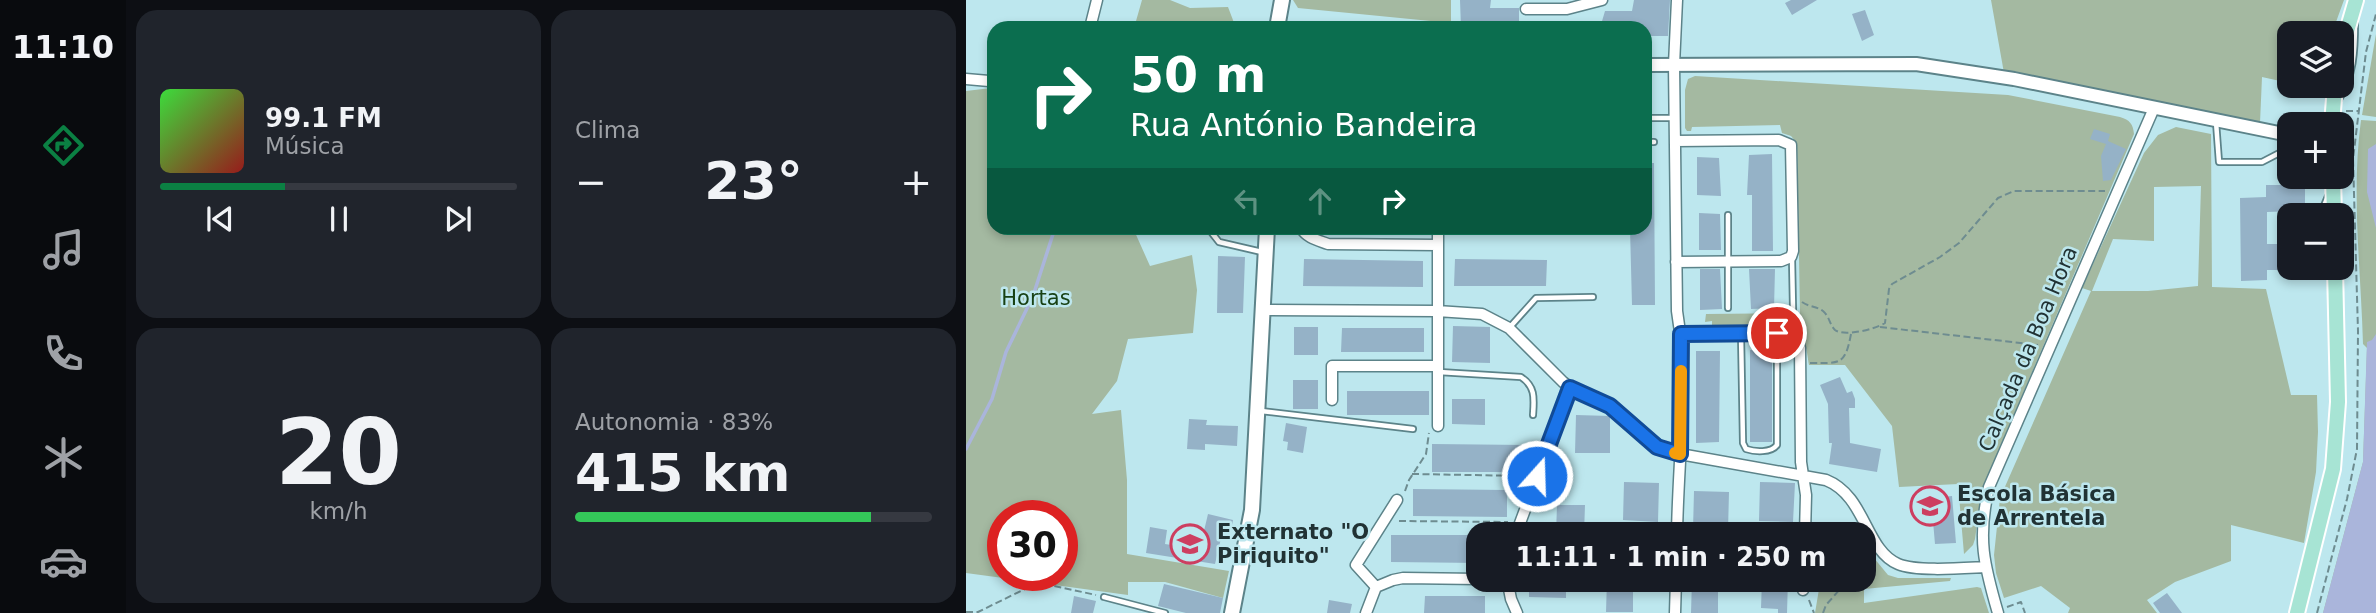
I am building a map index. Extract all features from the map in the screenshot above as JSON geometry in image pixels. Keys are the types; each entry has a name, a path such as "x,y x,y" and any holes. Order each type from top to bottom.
{"main road":[{"path":"1278,21 1282,0"},
{"path":"2350,21 2356,1"},
{"path":"1232,613 1252,510 1265,310 1267,235"},
{"path":"2297,613 2333,469 2338,402 2334,280"}],"street":[{"path":"1092,21 1097,0"},
{"path":"1525,9 1567,9 1602,0"},
{"path":"1677,0 1674,118 1677,311 1681,334 1677,522"},
{"path":"1652,65 1916,64 2014,79 2277,135"},
{"path":"966,79 987,81"},
{"name":"Calçada da Boa Hora","path":"1998,612 1982,547 1989,487 2154,108"},
{"path":"1675,141 1779,140 1791,145 1793,250 1791,257 1781,261 1676,262"},
{"path":"1307,235 1328,244 1438,245"},
{"path":"1438,235 1438,426"},
{"path":"1265,310 1437,311 1482,314 1509,328 1570,388 1610,406 1657,447 1680,454 1838,484 1847,492 1880,549 1896,563 1912,567 1985,567"},
{"path":"1681,334 1777,333 1796,337 1800,348 1801,475 1806,495 1805,522"},
{"path":"1332,400 1332,366 1438,369"},
{"path":"1520,522 1570,388"},
{"path":"1376,587 1356,565 1397,500"},
{"path":"1366,613 1376,587 1393,580 1466,579"},
{"path":"1511,592 1517,613"},
{"path":"1675,613 1676,592"}],"lane":[{"path":"2334,112 2346,89 2355,52 2356,1"},
{"path":"1652,118 1674,118"},
{"path":"2216,121 2219,162 2262,162 2277,154"},
{"path":"1728,215 1728,308"},
{"path":"1214,235 1219,242 1266,253"},
{"path":"1791,257 1793,309"},
{"path":"1509,328 1536,298 1593,298"},
{"path":"1741,333 1743,443 1746,449 1770,450 1777,445 1777,333"},
{"path":"1438,369 1521,377 1532,388 1533,415"},
{"path":"1259,411 1413,429"},
{"path":"1104,597 1165,613"}],"path":[{"path":"2317,613 2347,499 2357,449 2358,331 2353,159 2366,52 2376,14"},
{"path":"1793,294 1805,305 1817,308 1827,315 1836,330 1852,333 1878,327 1885,323 1892,284 1959,243 1998,198 2014,191 2117,191"},
{"path":"1878,327 2033,343 2048,350"},
{"path":"1800,363 1839,363 1848,353 1852,333"},
{"path":"1397,500 1408,489 1412,474 1426,454 1429,429 1438,426"},
{"path":"1412,474 1537,476"},
{"path":"1384,521 1520,522"},
{"path":"966,612 978,612 1031,586 1041,584 1104,597"},
{"path":"1823,613 1838,592"},
{"path":"1998,612 2020,602 2025,613"}],"green space":[{"path":"1142,0 1170,0 1190,8 1228,7 1233,21 1136,21"},
{"path":"1293,0 1451,0 1451,21 1431,21 1298,8"},
{"path":"1991,0 2344,0 2336,21 2277,21 2277,80 2262,77 2260,123 2004,73"},
{"path":"2376,34 2376,117 2362,115"},
{"path":"1695,76 2008,95 2120,117 2132,125 2134,134 1982,489 1975,539 1964,554 1958,484 1899,487 1892,426 1845,365 1809,365 1804,340 1795,329 1712,327 1712,321 1705,322 1706,314 1800,313 1797,143 1791,136 1782,133 1780,125 1692,127 1691,131 1687,131 1685,90 1688,79"},
{"name":"Hortas","path":"987,88 987,235 1136,235 1150,266 1192,255 1197,290 1193,333 1128,339 1117,381 1092,414 1121,410 1127,480 1127,554 1229,571 1223,598 1165,582 1128,582 1128,595 1078,588 1078,500 987,500 987,576 966,573 966,91"},
{"path":"2361,120 2376,121 2376,613 2323,613 2363,462 2367,348 2363,344 2357,204"},
{"path":"2176,127 2211,134 2212,287 2266,289 2291,395 2317,395 2316,472 2304,543 2231,525 2231,561 2175,582 2147,600 2157,613 2068,613 2070,608 2041,586 2004,598 1996,573 1994,555 2000,498 2091,291 2082,288 2144,153 2158,135","holes":["2201,186 2198,286 2148,291 2092,291 2113,239 2154,241 2154,187"]},
{"path":"1876,560 1888,575 1898,578 1951,578 1950,581 1876,588"},
{"path":"1977,587 1981,588 1989,613 1815,613 1818,592 1864,592 1864,603"}],"water":[{"path":"2376,144 2376,228 2367,192 2368,149"},
{"path":"2376,334 2376,613 2323,613 2363,462 2367,342"}],"building":[{"path":"1460,0 1491,0 1490,8 1519,8 1519,21 1461,21"},
{"path":"1634,0 1670,0 1668,36 1652,36 1652,21 1602,21 1605,11 1632,11"},
{"path":"1791,0 1817,0 1792,15 1785,3"},
{"path":"1865,10 1874,35 1862,41 1852,14"},
{"path":"2094,129 2110,134 2108,141 2126,149 2111,180 2103,181 2101,156 2106,144 2090,139"},
{"path":"1772,154 1773,251 1752,251 1752,195 1747,195 1749,155"},
{"path":"1697,157 1719,158 1721,196 1697,195"},
{"path":"1654,163 1655,305 1632,305 1630,235 1652,235"},
{"path":"2266,185 2277,185 2277,189 2305,189 2305,203 2277,203 2277,212 2267,212 2267,244 2277,244 2277,270 2267,270 2267,280 2241,281 2240,198 2266,197"},
{"path":"1699,213 1720,214 1721,250 1699,250"},
{"path":"1218,256 1245,257 1243,313 1217,313"},
{"path":"1304,259 1423,261 1423,287 1303,286"},
{"path":"1455,259 1547,260 1546,286 1454,286"},
{"path":"1700,269 1720,269 1722,309 1700,310"},
{"path":"1749,269 1775,269 1774,308 1751,309"},
{"path":"1453,326 1490,327 1490,363 1452,362"},
{"path":"1294,327 1318,327 1318,355 1294,355"},
{"path":"1342,328 1424,328 1424,352 1341,352"},
{"path":"1750,350 1772,350 1772,442 1750,442"},
{"path":"1696,351 1720,351 1719,442 1696,443"},
{"path":"1840,377 1847,393 1852,391 1855,399 1855,408 1849,408 1850,443 1881,449 1877,472 1829,464 1832,443 1829,443 1828,404 1820,385"},
{"path":"1293,380 1318,380 1318,409 1293,409"},
{"path":"1347,391 1429,391 1429,415 1347,415"},
{"path":"1452,399 1485,399 1485,425 1452,424"},
{"path":"1576,415 1610,416 1610,453 1575,453"},
{"path":"1189,419 1207,420 1206,425 1238,426 1237,446 1205,444 1205,450 1187,449"},
{"path":"1286,423 1307,427 1303,453 1287,450 1288,442 1283,441"},
{"path":"1432,444 1526,445 1526,472 1432,472"},
{"path":"1624,482 1659,483 1658,522 1623,520"},
{"path":"1760,482 1795,483 1793,522 1759,521"},
{"path":"1413,489 1507,490 1507,517 1413,516"},
{"path":"1694,491 1729,492 1728,522 1693,522"},
{"path":"1952,496 1956,543 1935,544 1931,498"},
{"path":"1557,505 1585,505 1584,522 1556,522"},
{"path":"1208,514 1233,520 1230,536 1222,534 1215,564 1146,553 1150,527 1167,530 1165,544 1191,548 1194,533 1203,535"},
{"path":"1391,535 1466,535 1466,563 1391,562"},
{"path":"1164,584 1223,598 1220,613 1186,613 1158,606"},
{"path":"1529,592 1566,592 1566,598 1529,597"},
{"path":"1607,592 1633,592 1633,612 1606,612"},
{"path":"1692,592 1718,592 1718,613 1691,613"},
{"path":"1762,592 1788,592 1787,613 1778,613 1778,609 1761,608"},
{"path":"2167,593 2182,613 2160,613 2153,603"},
{"path":"1074,596 1096,601 1093,613 1071,613"},
{"path":"1425,596 1485,596 1485,613 1424,613"},
{"path":"1329,600 1352,604 1350,613 1327,613"}],"waterway":[{"path":"966,449 992,399 1006,352 1033,296 1053,235"}],"slow traffic":[{"path":"1675,453 1680,454 1681,371"}],"place":[{"name":"Escola Básica de Arrentela","path":"1930,506"},
{"name":"Externato \"O Piriquito\"","path":"1190,544"}],"route":[{"path":"1537,476 1570,388 1610,406 1657,447 1680,454 1681,334 1777,333"}]}
